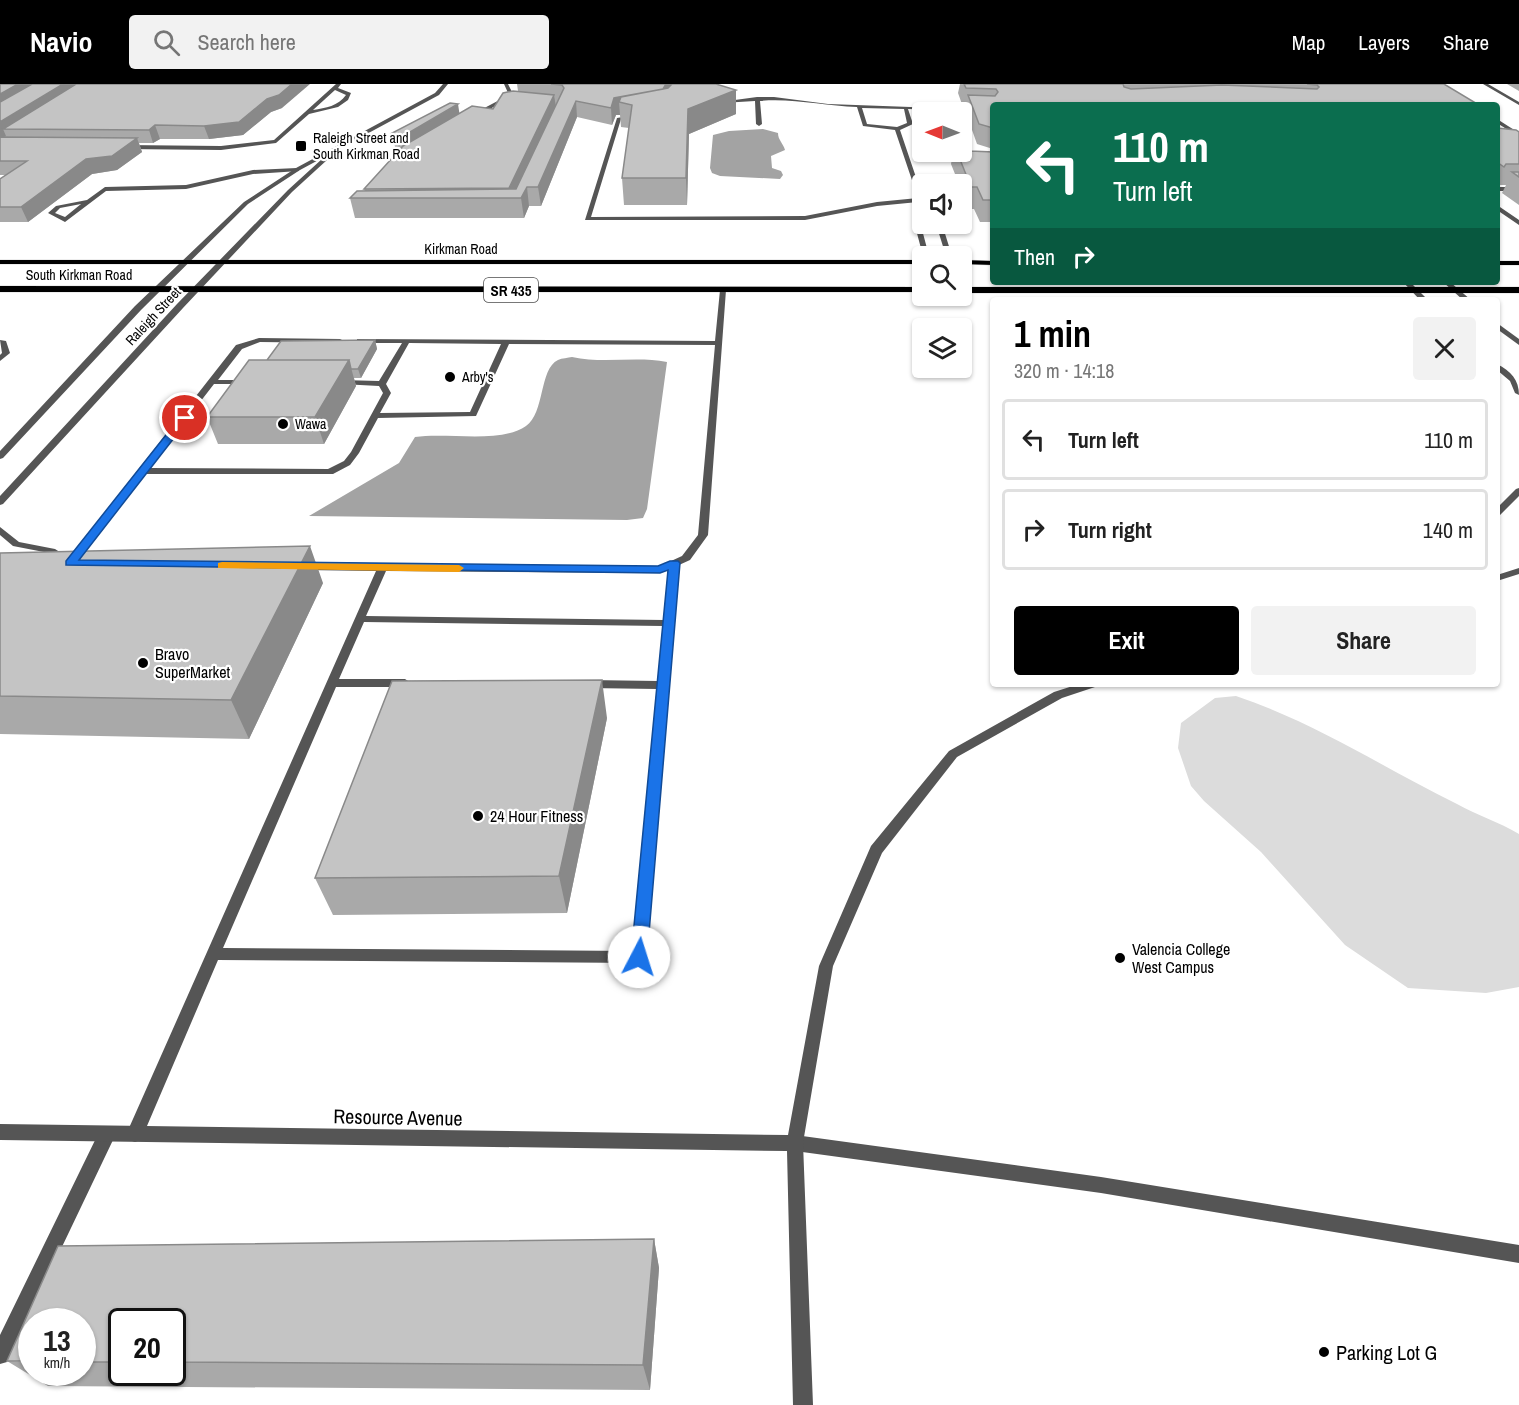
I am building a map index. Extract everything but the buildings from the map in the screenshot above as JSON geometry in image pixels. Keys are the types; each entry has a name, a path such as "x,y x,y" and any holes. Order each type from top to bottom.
{"main road":[{"name":"Kirkman Road","path":"0,262 912,262"},
{"path":"972,262 990,262"},
{"path":"1500,263 1519,263"},
{"name":"South Kirkman Road","path":"0,289 157,289"},
{"name":"SR 435","path":"157,289 912,290"},
{"path":"972,290 1519,290"}],"street":[{"name":"Raleigh Street","path":"0,456 157,289 246,203 297,170 437,94 446,84"},
{"path":"506,84 513,99 529,102"},
{"path":"1485,84 1519,105"},
{"path":"115,147 221,148 276,141 336,86 349,94 347,100 338,105 307,113"},
{"path":"470,118 511,95"},
{"path":"757,98 759,124"},
{"path":"717,101 774,98 912,110"},
{"path":"859,107 865,125 897,129 910,124 906,110"},
{"path":"972,111 990,111"},
{"path":"640,116 619,118 586,219 805,218 897,200 912,201"},
{"path":"1500,123 1519,135"},
{"path":"897,129 913,174"},
{"name":"Raleigh Street","path":"0,502 290,190 331,153"},
{"path":"90,201 58,207 51,213 65,220 90,201 105,189 186,187 253,172 297,170"},
{"path":"1500,189 1519,189"},
{"path":"1500,209 1519,223"},
{"path":"1409,285 1421,297"},
{"path":"1450,285 1464,297"},
{"path":"286,566 660,570 686,558 703,535 723,290"},
{"path":"1500,327 1519,343"},
{"path":"0,530 16,544 52,551 71,564 239,347 259,340 719,343"},
{"path":"382,384 407,341"},
{"path":"0,342 3,343 6,353 0,359"},
{"path":"375,416 473,414 506,342"},
{"path":"1500,369 1513,380 1519,393"},
{"path":"212,382 259,382"},
{"path":"328,382 382,384"},
{"path":"143,471 330,472 347,463 355,453 387,393 382,384"},
{"path":"1500,510 1519,491"},
{"path":"213,954 639,957 674,563"},
{"path":"135,1134 382,568"},
{"path":"1500,577 1519,571"},
{"path":"360,619 669,623"},
{"path":"331,683 414,683"},
{"path":"581,684 664,685"},
{"path":"803,1405 795,1143 826,966 876,850 953,754 1058,695 1082,687"},
{"name":"Resource Avenue","path":"0,1132 795,1143 1101,1185 1519,1254"},
{"path":"0,1355 107,1134"}],"shaded area":[{"path":"763,129 778,133 785,150 771,156 772,168 781,171 783,175 780,179 720,176 712,173 710,168 713,135 729,131"},
{"path":"572,357 667,362 647,509 643,518 627,520 309,516 399,463 415,437 502,435 526,426 536,411 552,365 560,359"},
{"path":"1236,696 1321,732 1429,790 1519,834 1519,987 1486,993 1408,988 1345,945 1261,852 1204,801 1191,786 1178,748 1181,723 1215,698"}],"slow traffic":[{"path":"222,565 459,568"}],"place":[{"name":"Raleigh Street and South Kirkman Road","path":"301,146"},
{"name":"Arby's","path":"450,377"},
{"name":"Wawa","path":"283,424"},
{"name":"Bravo SuperMarket","path":"143,663"},
{"name":"24 Hour Fitness","path":"478,816"},
{"name":"Valencia College West Campus","path":"1120,958"},
{"name":"Parking Lot G","path":"1324,1352"}],"route":[{"path":"185,418 70,563 660,570 674,563 639,957"}]}
